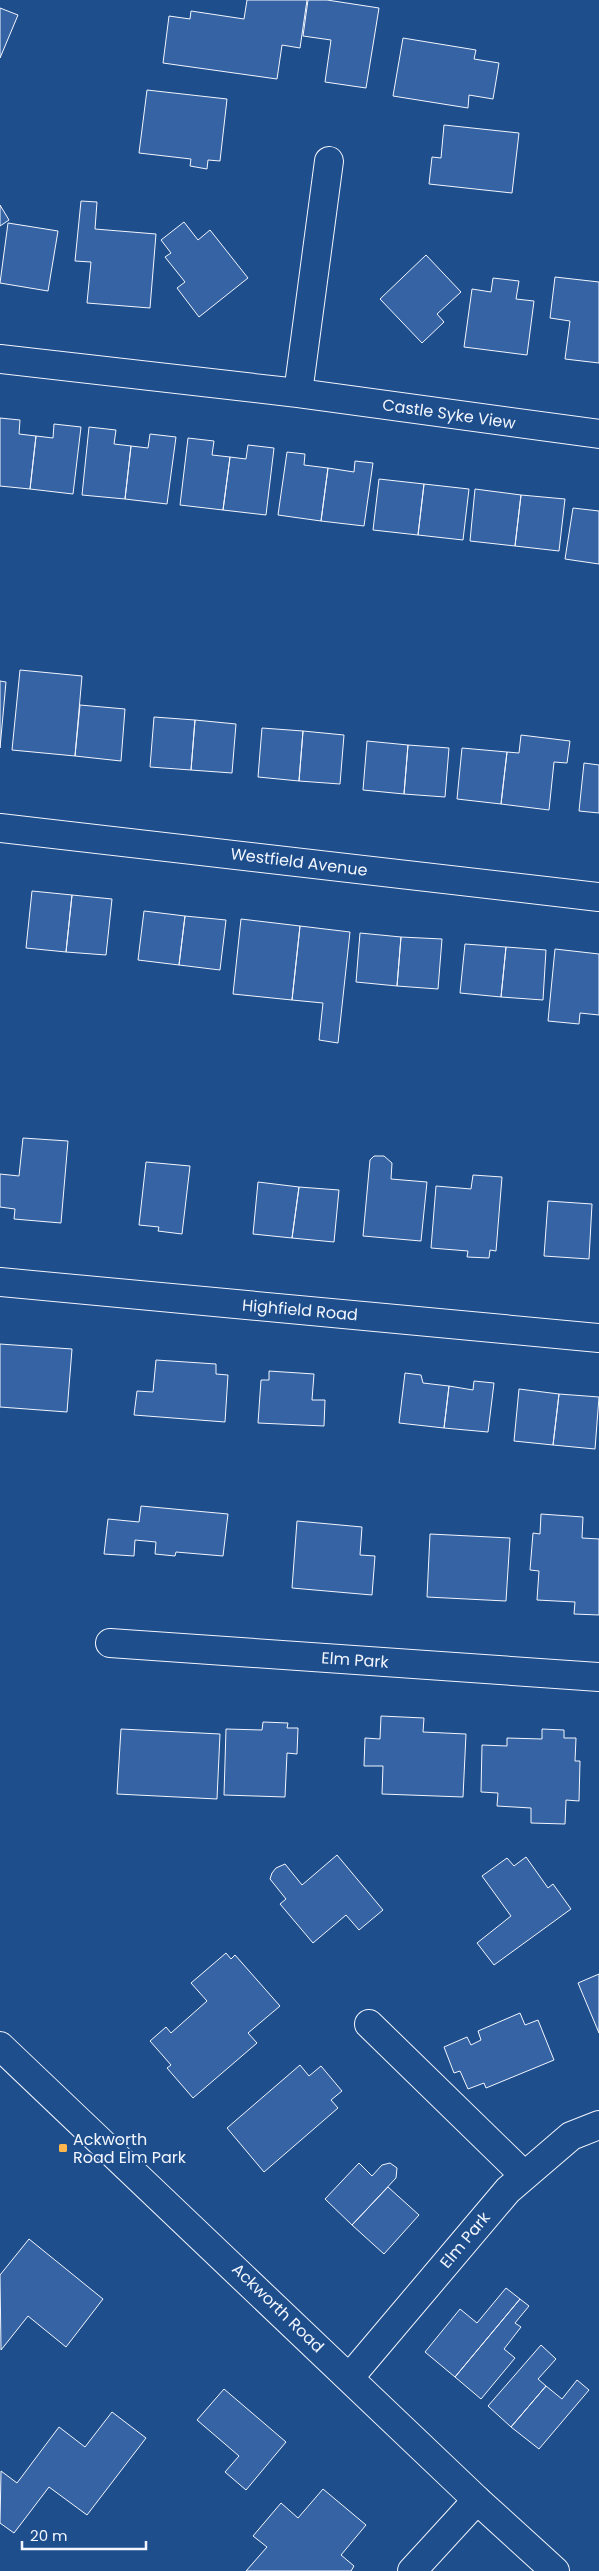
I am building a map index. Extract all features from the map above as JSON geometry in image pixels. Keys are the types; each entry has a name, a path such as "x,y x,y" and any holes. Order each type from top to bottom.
{"main road":[{"path":"298,393 329,161"},
{"name":"Castle Syke View","path":"0,359 298,393 599,434"},
{"name":"Westfield Avenue","path":"0,828 599,897"},
{"name":"Highfield Road","path":"0,1282 599,1338"},
{"name":"Elm Park","path":"110,1643 599,1677"},
{"path":"369,2024 524,2175"},
{"name":"Ackworth Road","path":"0,2046 350,2377 477,2500 555,2571"},
{"name":"Elm Park","path":"350,2377 508,2190 571,2136 599,2125"},
{"path":"412,2571 477,2500"}],"building":[{"path":"247,0 307,0 300,48 282,45 277,79 163,63 169,16 190,19 191,11 244,19"},
{"path":"308,0 327,0 379,8 366,88 325,82 331,40 303,36"},
{"path":"0,8 18,15 0,58"},
{"path":"403,38 476,50 474,59 499,63 493,99 469,95 468,108 393,96"},
{"path":"147,90 227,99 220,161 208,160 207,169 190,166 191,159 139,153"},
{"path":"444,125 519,133 512,193 429,184 432,157 441,158"},
{"path":"81,201 97,202 95,229 156,234 150,308 87,303 91,262 75,261"},
{"path":"0,205 9,220 0,226"},
{"path":"184,222 198,240 210,230 248,278 199,317 177,288 185,282 165,257 171,253 161,240"},
{"path":"8,223 58,231 48,291 0,283"},
{"path":"426,255 461,292 437,314 444,322 422,343 380,299"},
{"path":"555,277 599,282 599,363 565,359 570,321 550,318"},
{"path":"493,278 519,281 516,299 534,301 527,355 464,347 472,289 491,292"},
{"path":"0,418 20,420 19,434 36,436 30,489 0,486"},
{"path":"54,424 81,427 73,494 30,489 36,436 53,438"},
{"path":"89,427 116,430 114,444 131,446 125,499 82,495"},
{"path":"150,434 176,437 167,504 125,499 131,446 148,448"},
{"path":"188,438 214,441 212,455 230,457 223,510 180,505"},
{"path":"248,445 274,448 266,515 223,510 230,457 246,459"},
{"path":"287,452 305,454 304,465 328,468 321,521 278,515"},
{"path":"355,461 373,463 364,526 321,521 328,468 354,472"},
{"path":"379,479 424,484 418,535 373,530"},
{"path":"424,484 469,489 463,540 418,535"},
{"path":"475,489 521,495 515,546 470,541"},
{"path":"521,495 565,499 559,551 515,546"},
{"path":"573,508 599,511 599,564 565,559"},
{"path":"20,670 82,676 75,756 12,750"},
{"path":"0,681 6,682 0,748"},
{"path":"80,705 125,709 121,761 75,756"},
{"path":"154,717 195,720 191,770 150,767"},
{"path":"195,720 236,724 232,773 191,770"},
{"path":"262,728 303,731 299,781 258,777"},
{"path":"303,731 344,735 340,784 299,781"},
{"path":"521,735 570,741 567,763 554,762 549,810 501,804 507,752 519,753"},
{"path":"367,741 408,745 404,794 363,790"},
{"path":"408,745 449,748 445,797 404,794"},
{"path":"462,748 507,752 501,804 457,799"},
{"path":"584,763 599,765 599,813 579,811"},
{"path":"32,891 72,895 66,952 26,948"},
{"path":"72,895 112,899 106,955 66,952"},
{"path":"144,911 185,916 179,965 138,960"},
{"path":"185,916 226,920 220,970 179,965"},
{"path":"241,919 300,926 292,1000 233,994"},
{"path":"300,926 350,932 338,1043 319,1040 323,1003 292,1000"},
{"path":"360,933 401,937 397,986 356,982"},
{"path":"401,937 442,939 438,989 397,986"},
{"path":"465,944 506,947 501,997 460,993"},
{"path":"506,947 546,950 543,1000 501,997"},
{"path":"555,949 599,954 599,1015 580,1013 579,1024 548,1021"},
{"path":"23,1138 68,1141 61,1223 14,1219 15,1209 0,1207 0,1174 19,1176"},
{"path":"374,1156 384,1156 392,1163 391,1179 427,1182 421,1241 363,1236 370,1160"},
{"path":"146,1162 190,1166 182,1234 158,1231 159,1227 139,1225"},
{"path":"473,1175 502,1177 496,1251 490,1250 489,1258 467,1257 468,1251 431,1248 436,1186 471,1189"},
{"path":"258,1182 299,1187 292,1238 253,1234"},
{"path":"299,1187 339,1190 334,1242 292,1238"},
{"path":"548,1201 592,1204 589,1259 544,1256"},
{"path":"0,1344 72,1349 67,1412 0,1407"},
{"path":"156,1360 216,1364 216,1374 228,1375 225,1422 134,1415 137,1391 153,1392"},
{"path":"269,1371 314,1374 312,1400 325,1400 324,1426 258,1423 261,1380 269,1380"},
{"path":"405,1373 421,1375 423,1383 449,1386 444,1428 399,1423"},
{"path":"474,1381 494,1383 488,1432 444,1428 449,1386 473,1390"},
{"path":"519,1389 559,1394 553,1445 514,1441"},
{"path":"559,1394 599,1397 595,1449 553,1445"},
{"path":"141,1506 228,1514 223,1556 176,1552 175,1556 155,1554 156,1542 135,1540 134,1556 104,1554 108,1519 139,1522"},
{"path":"541,1514 583,1517 582,1538 599,1539 599,1615 574,1614 575,1602 537,1600 539,1571 530,1570 533,1533 540,1534"},
{"path":"297,1521 362,1527 360,1555 375,1556 372,1595 292,1588"},
{"path":"430,1534 510,1538 506,1601 427,1597"},
{"path":"381,1716 424,1718 423,1732 466,1734 463,1797 382,1794 383,1766 364,1766 365,1738 380,1739"},
{"path":"263,1722 288,1723 287,1728 298,1728 297,1754 287,1753 285,1797 224,1795 226,1729 262,1730"},
{"path":"121,1729 220,1734 217,1799 117,1794"},
{"path":"542,1729 564,1730 564,1738 576,1738 575,1761 580,1761 579,1801 566,1800 565,1824 531,1823 531,1808 497,1806 498,1793 481,1792 482,1745 507,1746 507,1738 542,1739"},
{"path":"337,1855 383,1910 359,1930 346,1915 313,1943 280,1904 286,1899 270,1879 276,1868 285,1864 302,1885"},
{"path":"526,1857 548,1888 553,1884 571,1909 494,1965 477,1943 511,1916 482,1876 507,1858 514,1866"},
{"path":"226,1953 231,1959 235,1955 280,2006 248,2033 257,2043 193,2098 167,2068 171,2065 150,2041 166,2027 171,2033 207,2001 191,1983"},
{"path":"599,1974 599,2033 578,1983"},
{"path":"520,2013 525,2025 538,2020 554,2060 486,2088 484,2083 468,2089 460,2071 454,2073 444,2047 467,2037 471,2045 481,2040 478,2031"},
{"path":"300,2065 309,2076 321,2066 342,2091 331,2100 338,2108 264,2172 227,2128"},
{"path":"359,2163 372,2176 382,2165 390,2163 397,2168 396,2178 352,2225 325,2199"},
{"path":"388,2187 419,2215 384,2254 352,2225"},
{"path":"29,2239 103,2299 66,2347 28,2316 1,2350 0,2275"},
{"path":"506,2288 520,2299 455,2377 425,2352 460,2309 477,2323"},
{"path":"520,2299 529,2306 515,2323 521,2327 504,2349 515,2358 481,2399 455,2377"},
{"path":"541,2345 556,2359 538,2379 546,2386 511,2427 488,2406"},
{"path":"577,2380 589,2390 539,2449 511,2427 546,2386 562,2399"},
{"path":"224,2389 286,2442 246,2490 225,2472 239,2456 197,2420"},
{"path":"112,2412 146,2438 87,2515 49,2487 14,2533 0,2523 1,2471 17,2483 59,2427 85,2447"},
{"path":"323,2489 366,2525 341,2555 354,2566 351,2571 246,2571 267,2547 253,2536 281,2503 298,2518"}],"place":[{"name":"Ackworth Road Elm Park","path":"63,2148"}]}
